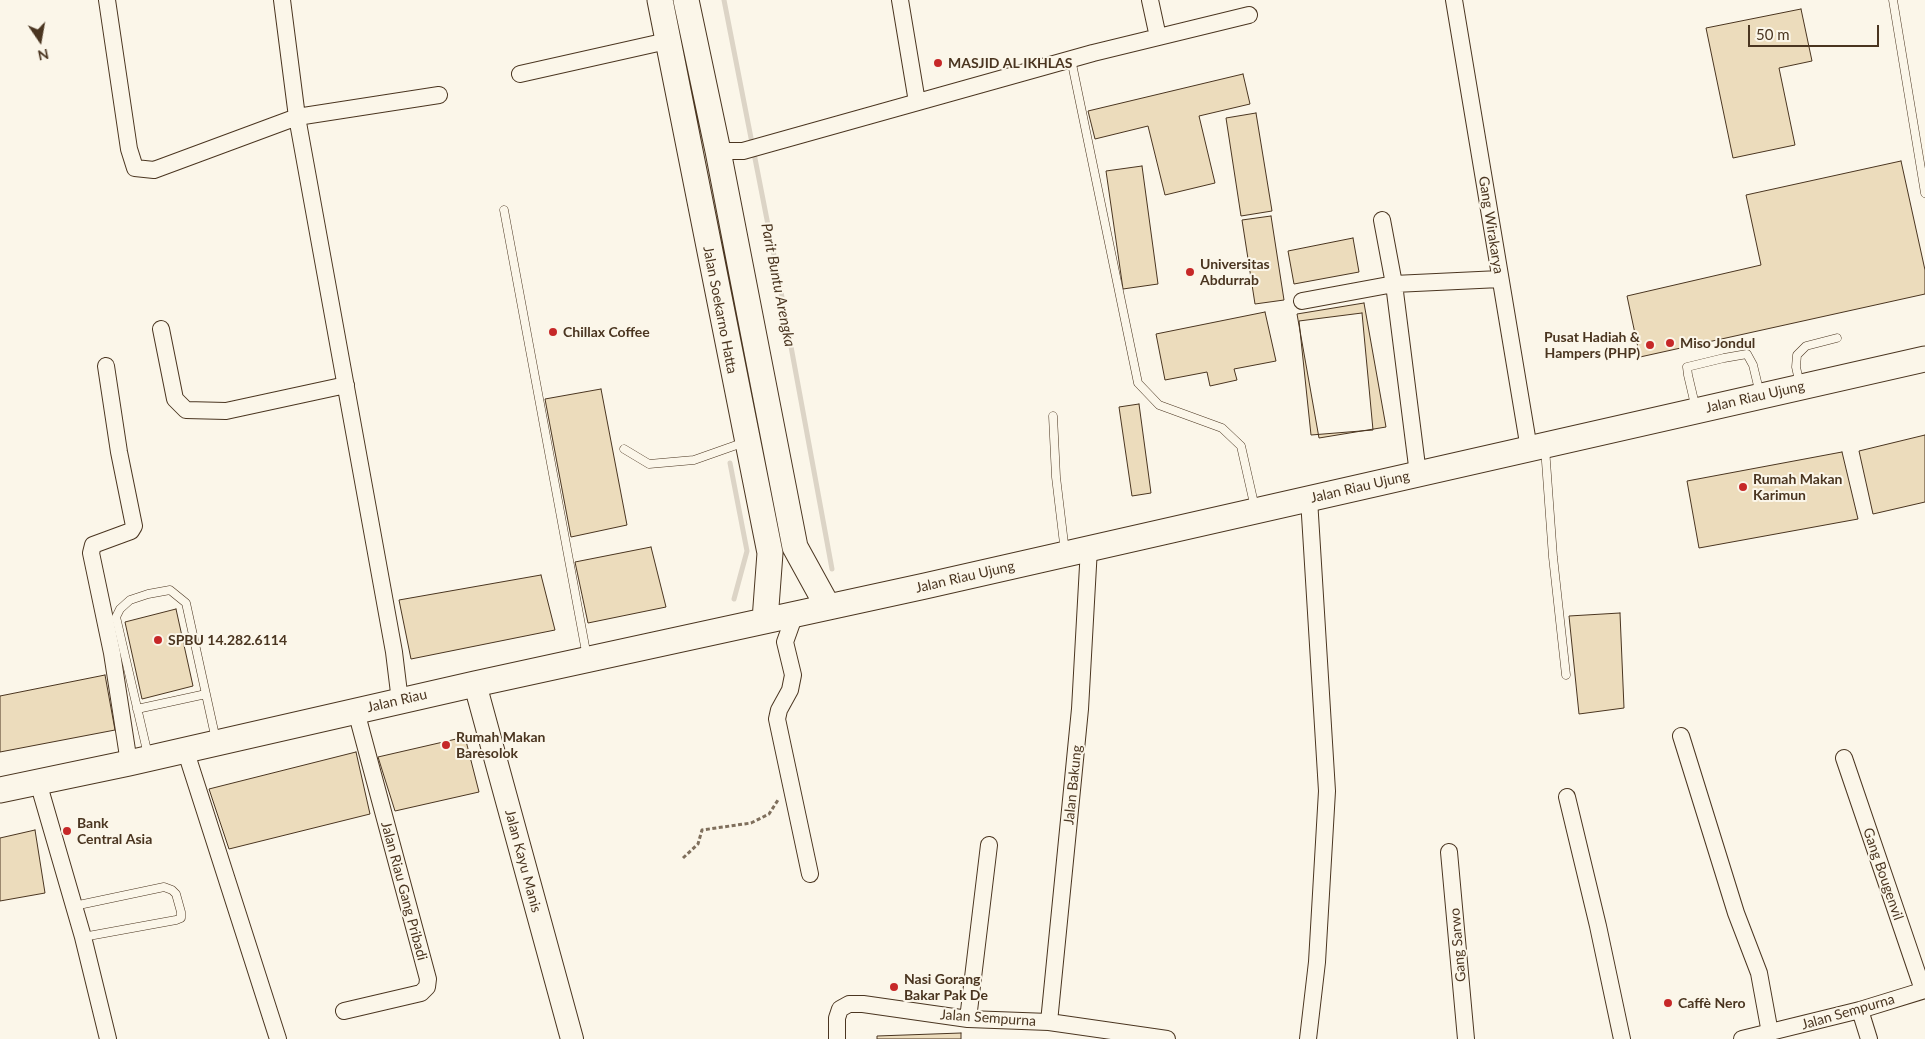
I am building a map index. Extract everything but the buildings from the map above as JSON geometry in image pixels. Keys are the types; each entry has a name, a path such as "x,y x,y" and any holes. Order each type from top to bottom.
{"main road":[{"name":"Jalan Soekarno Hatta","path":"660,0 746,442 770,553 765,620"},
{"name":"Jalan Soekarno Hatta","path":"686,0 718,151 795,547 828,607"},
{"name":"Jalan Riau Ujung","path":"795,614 1925,359"},
{"name":"Jalan Riau","path":"0,790 795,614"}],"street":[{"path":"108,0 129,149 135,168 154,170 297,117 439,96"},
{"path":"282,0 297,117 394,652 400,701"},
{"path":"900,0 917,102"},
{"path":"1150,0 1158,37"},
{"name":"Gang Wirakarya","path":"1454,0 1500,279 1537,447"},
{"path":"718,151 743,151 1071,59 1250,15"},
{"path":"520,74 667,41"},
{"path":"1382,220 1394,284 1418,474"},
{"path":"1302,301 1394,284 1500,279"},
{"path":"161,330 175,399 186,410 226,411 346,385"},
{"path":"106,366 119,452 134,526 131,531 96,543 91,548 91,553 112,653 139,760"},
{"path":"1308,1039 1317,962 1327,791 1309,499"},
{"name":"Jalan Bakung","path":"1049,1022 1080,709 1077,551"},
{"path":"795,614 785,642 792,675 790,690 779,710 777,719 810,874"},
{"name":"Jalan Kayu Manis","path":"475,684 572,1039"},
{"name":"Jalan Riau Gang Pribadi","path":"344,1010 421,993 427,987 428,979 356,711"},
{"path":"1682,736 1736,913 1759,974 1770,1033"},
{"path":"185,749 278,1039"},
{"name":"Gang Bougenvil","path":"1844,758 1924,990"},
{"path":"38,782 83,937 108,1039"},
{"path":"1567,797 1598,926 1622,1039"},
{"path":"968,1019 989,845"},
{"name":"Gang Sarwo","path":"1449,852 1466,1039"},
{"name":"Jalan Sempurna","path":"1742,1039 1860,1010 1924,990"},
{"name":"Jalan Sempurna","path":"837,1039 837,1018 840,1009 849,1004 863,1004 968,1019 1049,1022 1166,1039"},
{"path":"1860,1010 1869,1039"}],"lane":[{"path":"1893,0 1925,193"},
{"path":"1071,59 1138,383 1159,405 1222,428 1241,446 1255,510"},
{"path":"504,210 587,659"},
{"path":"1800,387 1796,367 1797,355 1806,346 1837,338"},
{"path":"1697,410 1688,375 1688,367 1724,358 1747,354 1753,365 1761,396"},
{"path":"1053,416 1056,477 1077,551"},
{"path":"624,449 649,464 694,460 746,442"},
{"path":"1537,447 1553,557 1566,675"},
{"path":"139,760 137,709 116,617 130,600 148,594 170,590 186,604 216,742"},
{"path":"137,709 206,694"},
{"path":"74,906 164,887 176,894 181,918 83,937"}],"path":[{"path":"683,858 698,844 702,830 751,823 769,814 779,799 794,794"}],"waterway":[{"name":"Parit Buntu Arengka","path":"724,0 778,276 832,569"},
{"path":"730,463 747,551 734,599"}],"place":[{"name":"MASJID AL IKHLAS","path":"938,63"},
{"name":"Universitas Abdurrab","path":"1190,272"},
{"name":"Chillax Coffee","path":"553,332"},
{"name":"Miso Jondul","path":"1670,343"},
{"name":"Pusat Hadiah & Hampers (PHP)","path":"1650,345"},
{"name":"Rumah Makan Karimun","path":"1743,487"},
{"name":"SPBU 14.282.6114","path":"158,640"},
{"name":"Rumah Makan Baresolok","path":"446,745"},
{"name":"Bank Central Asia","path":"67,831"},
{"name":"Nasi Gorang Bakar Pak De","path":"894,987"},
{"name":"Caffè Nero","path":"1668,1003"}]}
